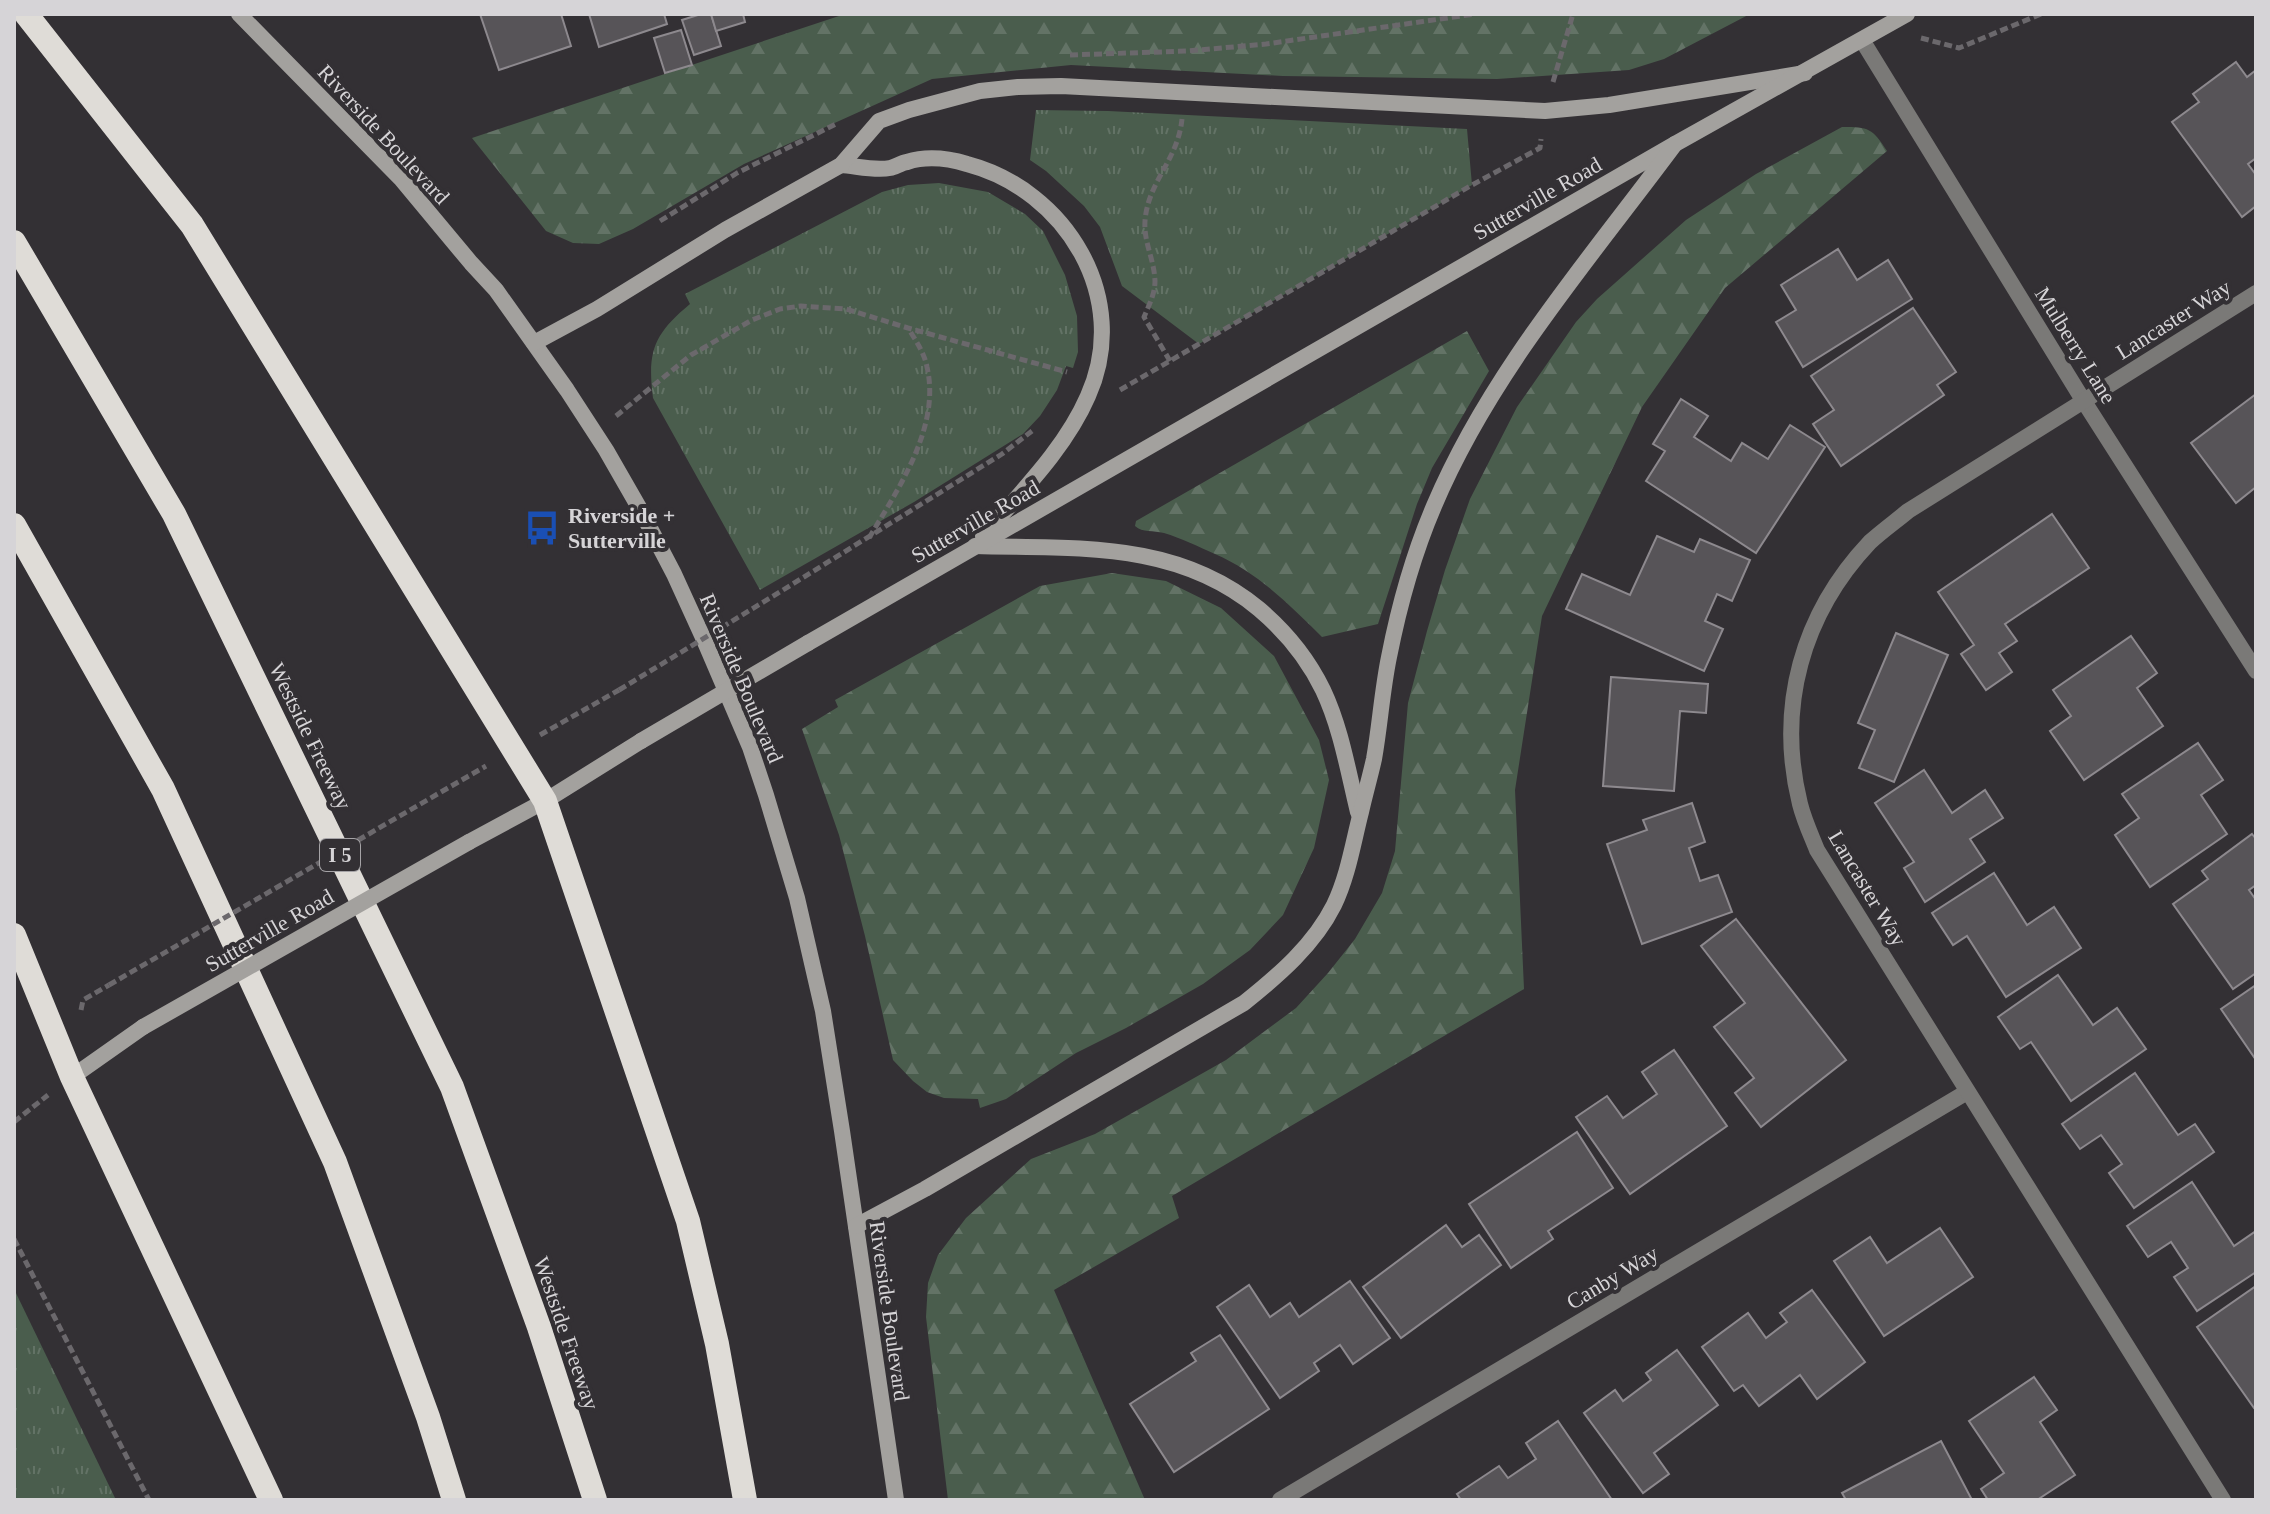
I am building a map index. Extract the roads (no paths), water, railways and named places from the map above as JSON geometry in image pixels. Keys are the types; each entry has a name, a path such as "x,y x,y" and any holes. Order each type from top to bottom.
{"highway":[{"path":"26,14 192,225 545,801 688,1221 717,1344 745,1500"},
{"name":"Westside Freeway","path":"14,242 174,514 452,1087 539,1327 595,1500"},
{"path":"14,525 163,789 335,1162 428,1417 454,1500"},
{"path":"14,935 72,1077 271,1500"}],"main road":[{"name":"Riverside Boulevard","path":"239,14 401,179 496,290 595,433 674,574 750,747 797,898 823,1011 896,1500"},
{"name":"Sutterville Road","path":"72,1077 143,1027 545,801 641,741 975,546 1907,14"},
{"path":"534,343 841,165 879,121 980,91 1061,86 1545,111 1609,105 1805,73"},
{"path":"856,1226 1244,1003 1303,950 1333,906 1352,850 1374,759 1389,657 1408,580 1420,541 1447,477 1477,418 1514,360 1675,144"},
{"path":"841,165 888,169 926,157 968,164 1001,178 1034,196 1063,224 1095,285 1102,331 1100,355 1087,399 1039,470 975,546"},
{"path":"975,546 1102,550 1166,560 1191,568 1233,590 1274,622 1322,688 1341,742 1359,818"}],"street":[{"name":"Mulberry Lane","path":"1862,40 2083,400 2256,671"},
{"name":"Lancaster Way","path":"2217,1498 1817,850 1800,807 1793,770 1790,714 1801,659 1817,615 1841,576 1872,540 1908,511 2256,293"},
{"name":"Canby Way","path":"1280,1500 1967,1092"}],"place":[{"name":"Riverside + Sutterville","path":"542,528"}]}
